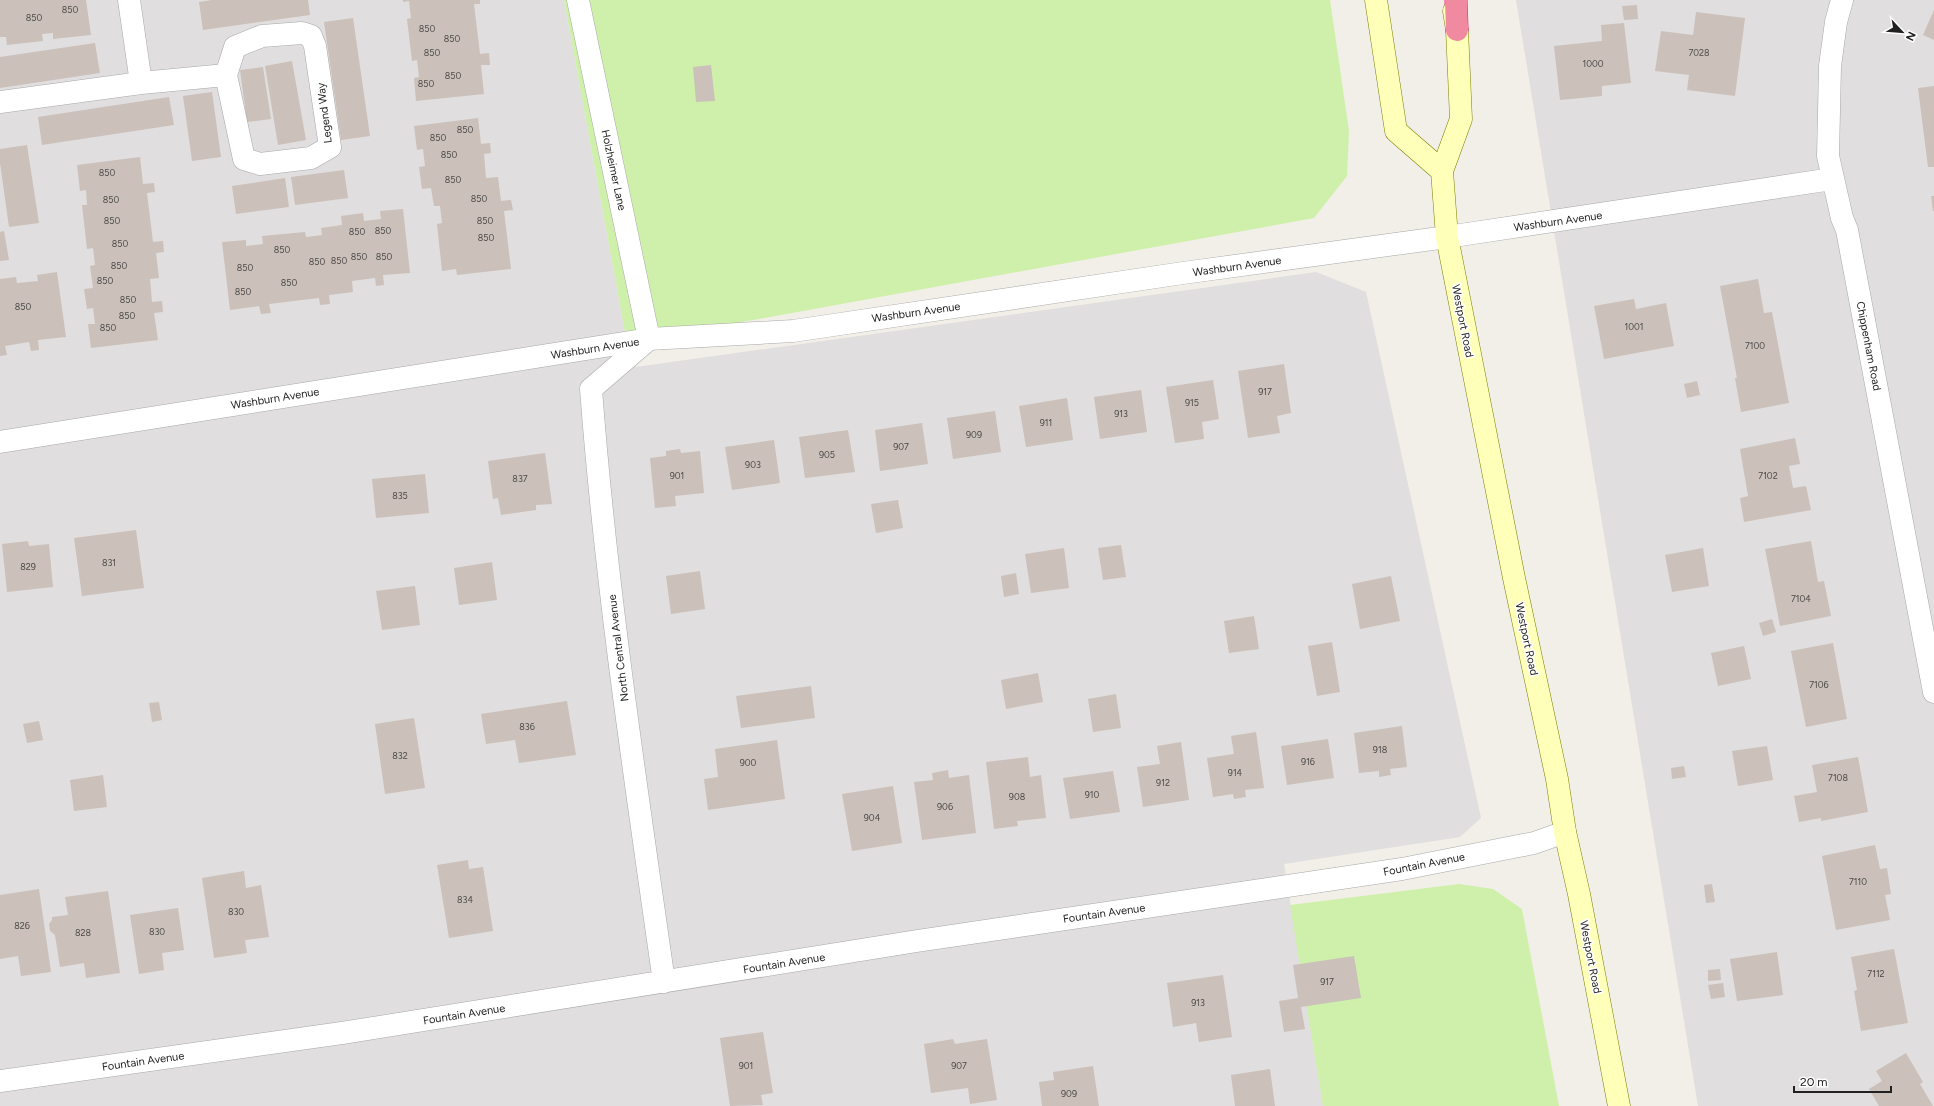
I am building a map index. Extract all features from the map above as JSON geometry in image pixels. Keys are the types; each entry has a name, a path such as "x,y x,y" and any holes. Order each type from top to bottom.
{"highway":[{"path":"1456,0 1457,30"}],"main road":[{"path":"1376,0 1396,131 1442,171"},
{"name":"Westport Road","path":"1452,0 1457,30 1461,119 1442,171 1447,237 1514,578 1557,779 1565,832 1579,894 1619,1106"}],"street":[{"path":"130,0 141,82"},
{"name":"Holzheimer Lane","path":"578,0 649,339"},
{"name":"Chippenham Road","path":"1842,0 1836,22 1830,66 1828,156 1842,218 1848,230 1934,692"},
{"name":"Legend Way","path":"302,33 311,36 315,46 330,147 311,158 260,164 244,159 226,75 235,47 262,36 302,33"},
{"path":"0,102 141,82 226,75"},
{"name":"Washburn Avenue","path":"0,442 649,339 793,330 1175,274 1447,237 1832,179"},
{"name":"North Central Avenue","path":"649,339 591,389 598,486 628,732 664,982"},
{"name":"Fountain Avenue","path":"0,1081 342,1033 925,940 1402,869 1534,843 1565,832"}],"shaded area":[{"path":"0,0 564,0 627,343 636,367 1316,272 1366,292 1481,818 1460,837 1284,864 1323,1106 0,1106"},
{"path":"1516,0 1934,0 1934,1106 1698,1106"}],"green space":[{"path":"564,0 1330,0 1349,131 1347,176 1314,218 627,343"},
{"path":"1459,884 1493,889 1522,909 1559,1106 1323,1106 1290,905"}],"building":[{"path":"0,0 86,0 91,35 53,39 53,33 42,34 43,41 7,45 6,37 0,37"},
{"path":"212,0 308,0 310,15 203,30 199,2"},
{"path":"403,0 480,0 480,4 474,4 480,54 489,53 490,65 481,65 484,94 416,101 414,78 419,77 417,60 412,61 407,19 411,18 409,1 403,2"},
{"path":"1637,5 1638,19 1624,20 1622,6"},
{"path":"1934,10 1934,40 1923,35"},
{"path":"1696,12 1745,18 1735,96 1687,90 1689,75 1655,71 1661,31 1693,35"},
{"path":"353,18 370,136 341,140 324,22"},
{"path":"1624,23 1631,83 1602,86 1602,96 1560,100 1554,46 1602,41 1601,25"},
{"path":"95,43 100,73 0,88 0,57"},
{"path":"292,61 306,140 278,145 265,66"},
{"path":"711,65 715,101 696,102 693,67"},
{"path":"263,67 271,119 247,122 240,70"},
{"path":"1934,86 1934,167 1928,167 1918,88"},
{"path":"212,92 221,157 192,161 183,96"},
{"path":"169,97 174,125 42,145 38,117"},
{"path":"478,118 481,144 490,143 491,153 484,154 486,178 498,177 501,201 511,200 513,210 504,211 511,269 457,275 456,269 442,271 437,224 442,223 440,206 434,206 431,188 422,189 419,167 425,166 423,149 417,150 414,126"},
{"path":"27,145 39,223 9,227 0,163 0,149"},
{"path":"140,157 143,184 154,183 155,192 147,193 153,242 163,241 164,252 156,253 159,278 150,279 152,302 162,301 163,312 154,313 158,340 91,348 88,324 95,324 93,308 87,309 84,289 93,288 90,266 95,265 93,248 87,249 82,205 87,205 86,190 80,191 77,165"},
{"path":"344,170 348,198 295,205 291,177"},
{"path":"285,178 289,207 236,214 232,186"},
{"path":"1931,196 1934,196 1934,211 1933,211"},
{"path":"403,209 410,273 383,275 384,285 376,286 375,278 352,281 353,292 329,295 330,304 320,305 319,298 269,304 271,313 261,314 259,306 230,310 222,242 246,240 246,246 263,244 262,236 305,232 306,237 322,235 321,228 342,225 341,216 363,213 364,221 381,219 380,211"},
{"path":"4,231 9,260 0,261 0,232"},
{"path":"57,272 66,337 38,340 39,350 31,351 29,342 5,346 7,355 0,356 0,279 16,277 17,283 38,281 37,275"},
{"path":"1758,279 1764,313 1772,312 1789,403 1741,412 1735,378 1737,378 1720,286"},
{"path":"1634,299 1636,309 1666,303 1674,346 1604,359 1594,306"},
{"path":"1284,364 1291,413 1277,416 1280,433 1248,438 1238,371"},
{"path":"1213,380 1219,419 1202,422 1204,439 1175,443 1166,387"},
{"path":"1697,381 1700,395 1687,398 1684,384"},
{"path":"1141,390 1147,432 1100,439 1094,397"},
{"path":"1067,398 1073,440 1026,447 1019,406"},
{"path":"995,411 1001,452 953,459 947,418"},
{"path":"922,423 928,464 880,471 875,430"},
{"path":"848,430 855,472 805,478 799,437"},
{"path":"1795,438 1800,464 1789,466 1793,488 1806,486 1811,510 1744,522 1740,498 1748,496 1740,449"},
{"path":"774,440 780,483 732,490 725,447"},
{"path":"680,449 681,453 700,451 704,493 675,496 676,506 655,508 650,458 666,456 666,451"},
{"path":"545,453 552,504 536,505 536,510 501,515 498,498 493,499 488,461"},
{"path":"425,474 429,513 376,518 372,479"},
{"path":"898,500 903,528 876,533 871,504"},
{"path":"136,530 144,588 82,596 74,538"},
{"path":"28,541 29,546 49,544 53,587 7,592 2,544"},
{"path":"1811,541 1818,582 1824,581 1831,616 1780,626 1765,549"},
{"path":"1121,545 1126,577 1103,580 1098,548"},
{"path":"1064,548 1069,588 1031,593 1025,554"},
{"path":"1703,548 1709,586 1672,592 1665,555"},
{"path":"492,562 497,600 459,605 454,568"},
{"path":"700,571 705,609 671,614 666,576"},
{"path":"1016,573 1019,594 1004,597 1001,576"},
{"path":"1391,576 1400,621 1360,629 1352,584"},
{"path":"415,586 420,625 382,630 376,591"},
{"path":"1254,616 1259,649 1229,653 1224,621"},
{"path":"1772,619 1776,632 1763,636 1759,623"},
{"path":"1332,642 1340,692 1317,696 1308,646"},
{"path":"1833,643 1847,719 1806,727 1791,651"},
{"path":"1744,646 1751,679 1718,686 1711,653"},
{"path":"1038,673 1043,702 1006,709 1001,680"},
{"path":"811,686 815,718 741,728 736,696"},
{"path":"1116,694 1121,728 1093,732 1088,699"},
{"path":"567,701 576,755 519,763 515,740 486,744 481,714"},
{"path":"159,702 162,720 152,722 149,703"},
{"path":"414,718 425,788 385,794 375,724"},
{"path":"39,721 43,740 27,743 23,724"},
{"path":"1402,726 1407,767 1390,769 1391,775 1379,777 1379,771 1359,773 1354,733"},
{"path":"1256,732 1264,788 1245,790 1246,797 1234,799 1233,794 1213,797 1207,758 1234,754 1231,736"},
{"path":"1328,739 1334,778 1287,785 1281,746"},
{"path":"777,740 785,799 708,810 704,779 718,777 715,749"},
{"path":"1181,742 1189,800 1143,807 1137,767 1160,764 1157,746"},
{"path":"1767,746 1773,780 1738,786 1732,751"},
{"path":"1028,757 1030,777 1041,775 1046,818 1017,821 1018,826 994,829 986,762"},
{"path":"1858,757 1868,812 1821,821 1821,818 1799,822 1794,796 1817,792 1812,765"},
{"path":"1684,766 1686,777 1672,779 1671,768"},
{"path":"948,770 949,778 969,775 976,833 922,840 914,782 933,780 932,773"},
{"path":"1113,771 1120,812 1070,819 1063,778"},
{"path":"103,775 107,807 74,811 70,780"},
{"path":"893,786 902,843 852,851 842,794"},
{"path":"1875,845 1880,869 1887,868 1891,894 1885,895 1890,920 1836,930 1822,856"},
{"path":"468,860 469,869 483,867 493,931 449,938 437,865"},
{"path":"244,871 246,888 261,885 269,937 245,940 247,953 214,958 202,878"},
{"path":"1712,884 1715,902 1706,903 1704,885"},
{"path":"39,889 51,972 21,976 18,956 0,959 0,895"},
{"path":"108,891 120,973 86,978 84,963 60,967 55,935 50,931 49,924 52,917 68,915 65,897"},
{"path":"178,908 184,950 162,953 164,970 139,974 130,915"},
{"path":"1894,949 1908,1023 1861,1031 1854,991 1857,990 1851,957"},
{"path":"1777,952 1783,995 1737,1001 1730,959"},
{"path":"1354,956 1361,998 1301,1007 1305,1029 1284,1032 1279,1001 1298,998 1293,965"},
{"path":"1720,969 1721,980 1708,981 1708,970"},
{"path":"1223,975 1232,1037 1199,1042 1196,1023 1173,1027 1167,983"},
{"path":"1723,983 1725,997 1711,999 1708,985"},
{"path":"763,1032 773,1093 761,1095 763,1105 730,1106 720,1038"},
{"path":"953,1039 955,1044 987,1039 997,1100 970,1104 968,1088 931,1093 924,1044"},
{"path":"1906,1053 1923,1082 1920,1084 1933,1106 1879,1106 1869,1089 1882,1081 1876,1071"},
{"path":"1093,1066 1099,1106 1042,1106 1039,1082 1054,1080 1053,1072"},
{"path":"1270,1069 1275,1106 1235,1106 1231,1075"}]}
